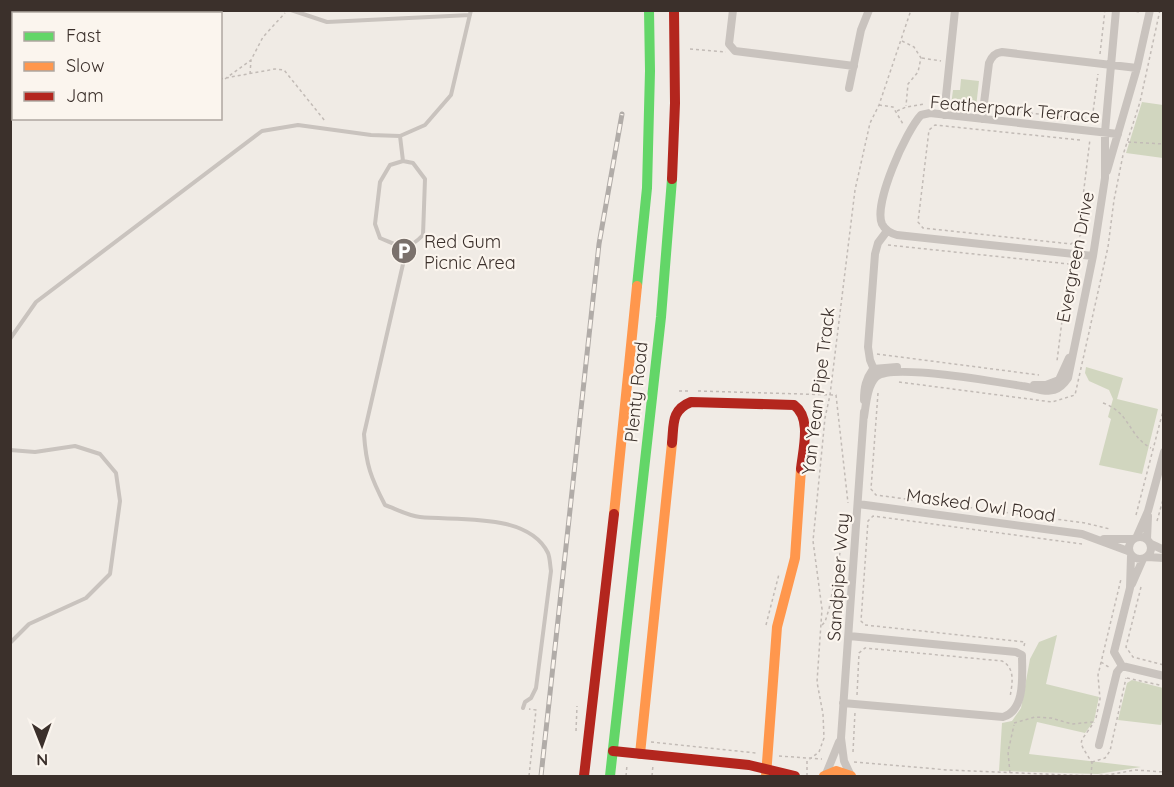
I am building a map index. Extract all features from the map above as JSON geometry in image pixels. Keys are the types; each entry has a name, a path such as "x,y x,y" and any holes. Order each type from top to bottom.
{"main road":[{"name":"Plenty Road","path":"610,777 600,750 617,484 647,188 649,10"},
{"name":"Plenty Road","path":"584,777 600,750 671,207 675,103 674,10"},
{"path":"634,753 641,741 675,416 681,406 691,402 794,405 801,410 806,420 795,558 777,627 766,772"},
{"path":"600,750 795,777"},
{"path":"824,776 836,771 847,773 851,777"}],"street":[{"path":"733,10 729,44 735,51 854,66"},
{"path":"849,88 861,30 869,10"},
{"path":"944,115 956,10"},
{"name":"Evergreen Drive","path":"1105,178 1105,132 1116,10"},
{"name":"Evergreen Drive","path":"875,373 898,367 1023,386 1061,382 1074,341 1093,256 1105,178 1137,68 1150,10"},
{"path":"982,119 989,63 991,58 998,53 1137,68"},
{"name":"Featherpark Terrace","path":"887,231 881,222 883,198 892,169 911,128 921,115 944,115 1118,134"},
{"path":"875,373 868,347 875,254 878,243 887,231 897,235 1093,256"},
{"name":"Sandpiper Way","path":"851,777 844,761 841,738 843,704 864,417 864,388 867,378 875,373"},
{"path":"1130,588 1128,545 1135,538 1148,511 1164,452"},
{"name":"Masked Owl Road","path":"858,504 1028,526 1100,539"},
{"path":"1148,511 1151,550 1130,588 1114,652 1122,666 1164,676"},
{"path":"1100,539 1135,538 1149,541 1164,550"},
{"path":"1100,539 1130,553 1136,559 1164,558"},
{"path":"843,704 1003,717 1011,714 1016,708 1021,688 1022,655 1016,651 849,636"},
{"path":"1099,745 1117,672 1122,666"},
{"name":"Sandpiper Way","path":"824,776 841,738"}],"lane":[{"path":"10,339 36,302 262,131 298,125 371,135 400,136 425,125 451,95 471,13 327,22 289,10"},
{"path":"400,136 403,160"},
{"path":"403,160 413,163 425,178 423,235 414,245 403,248 380,238 375,224 380,182 390,165 403,160"},
{"path":"403,248 403,264 364,434 370,476 385,505 417,517 479,520 514,526 533,536 548,553 551,571 536,688 523,708"},
{"path":"10,450 35,452 75,446 100,454 116,473 120,501 110,574 86,598 29,624 10,643"}],"path":[{"path":"250,74 251,60 263,37 289,10"},
{"name":"Yan Yean Pipe Track","path":"807,777 807,761 819,752 824,738 823,714 817,682 822,609 815,566 813,531 825,418 830,395 855,190 870,123 879,105 911,10"},
{"path":"983,108 1092,120 1105,10"},
{"path":"896,381 1052,402 1075,395 1108,248 1114,200 1127,142 1140,102 1160,10"},
{"path":"897,111 906,107 908,84 918,72 921,58 914,47 901,41"},
{"path":"690,49 725,53 731,48"},
{"path":"921,58 950,62"},
{"path":"222,80 251,60"},
{"path":"222,80 275,69 284,70 331,128"},
{"path":"879,105 893,106 903,124 911,128"},
{"path":"1089,141 935,125 930,130 918,222 923,228 1071,244 1085,231 1088,222 1087,212 1082,205 1091,130"},
{"path":"1127,142 1164,144"},
{"path":"878,243 1069,264 1056,363"},
{"path":"869,356 877,354 1045,376"},
{"path":"879,388 871,489 876,495 1085,523 1117,531"},
{"path":"679,391 836,395 849,507"},
{"path":"1103,403 1124,416 1136,436 1153,449"},
{"path":"1134,522 1164,407"},
{"path":"1156,528 1164,496"},
{"path":"1022,655 1025,642 865,625 861,621 868,520 873,516 1079,543 1090,547"},
{"path":"821,626 825,622 829,609 847,517"},
{"path":"766,632 781,567"},
{"path":"1091,776 1092,763 1083,753 1081,745 1082,739 1095,722 1100,699 1098,675 1122,572"},
{"path":"1142,579 1126,647 1133,657 1164,665"},
{"path":"853,752 855,711 858,706 859,653 865,648 1002,661 1008,664 1012,676 1010,698 1014,724 1008,752 1010,773"},
{"path":"1092,763 1105,758 1110,751 1126,678"},
{"path":"523,708 536,710 529,777"},
{"path":"1014,724 1035,717 1051,717 1072,724 1095,722"},
{"path":"641,741 832,760"},
{"path":"626,777 634,753"},
{"path":"844,761 1010,773 1091,776 1135,770 1164,772"}],"green space":[{"path":"961,79 979,81 976,107 951,105 953,90 960,90"},
{"path":"1142,102 1163,105 1163,158 1126,153"},
{"path":"1086,367 1123,378 1117,399 1158,409 1142,474 1099,465 1111,419 1108,417 1113,399 1109,390 1089,381 1085,373"},
{"path":"1057,635 1046,684 1099,697 1094,721 1085,733 1037,722 1029,754 1141,767 1098,774 999,771 1002,723 1012,721 1021,708 1030,659 1039,642"},
{"path":"1132,680 1163,688 1161,725 1118,720 1127,683"}],"railway":[{"path":"541,776 599,244 622,114"}],"traffic: fast":[{"path":"637,286 647,188 649,10"},
{"path":"610,776 661,317 672,179"}],"traffic: slow":[{"path":"614,514 637,286"},
{"path":"640,754 672,443"},
{"path":"766,776 777,627 795,558 801,469"},
{"path":"824,776 836,771 851,776"}],"traffic: jam":[{"path":"672,179 675,103 674,10"},
{"path":"672,443 677,413 691,402 794,405 800,411 805,426 801,469"},
{"path":"584,776 614,514"},
{"path":"613,751 749,765 795,776"}],"place":[{"name":"Red Gum Picnic Area","path":"404,251"}]}
